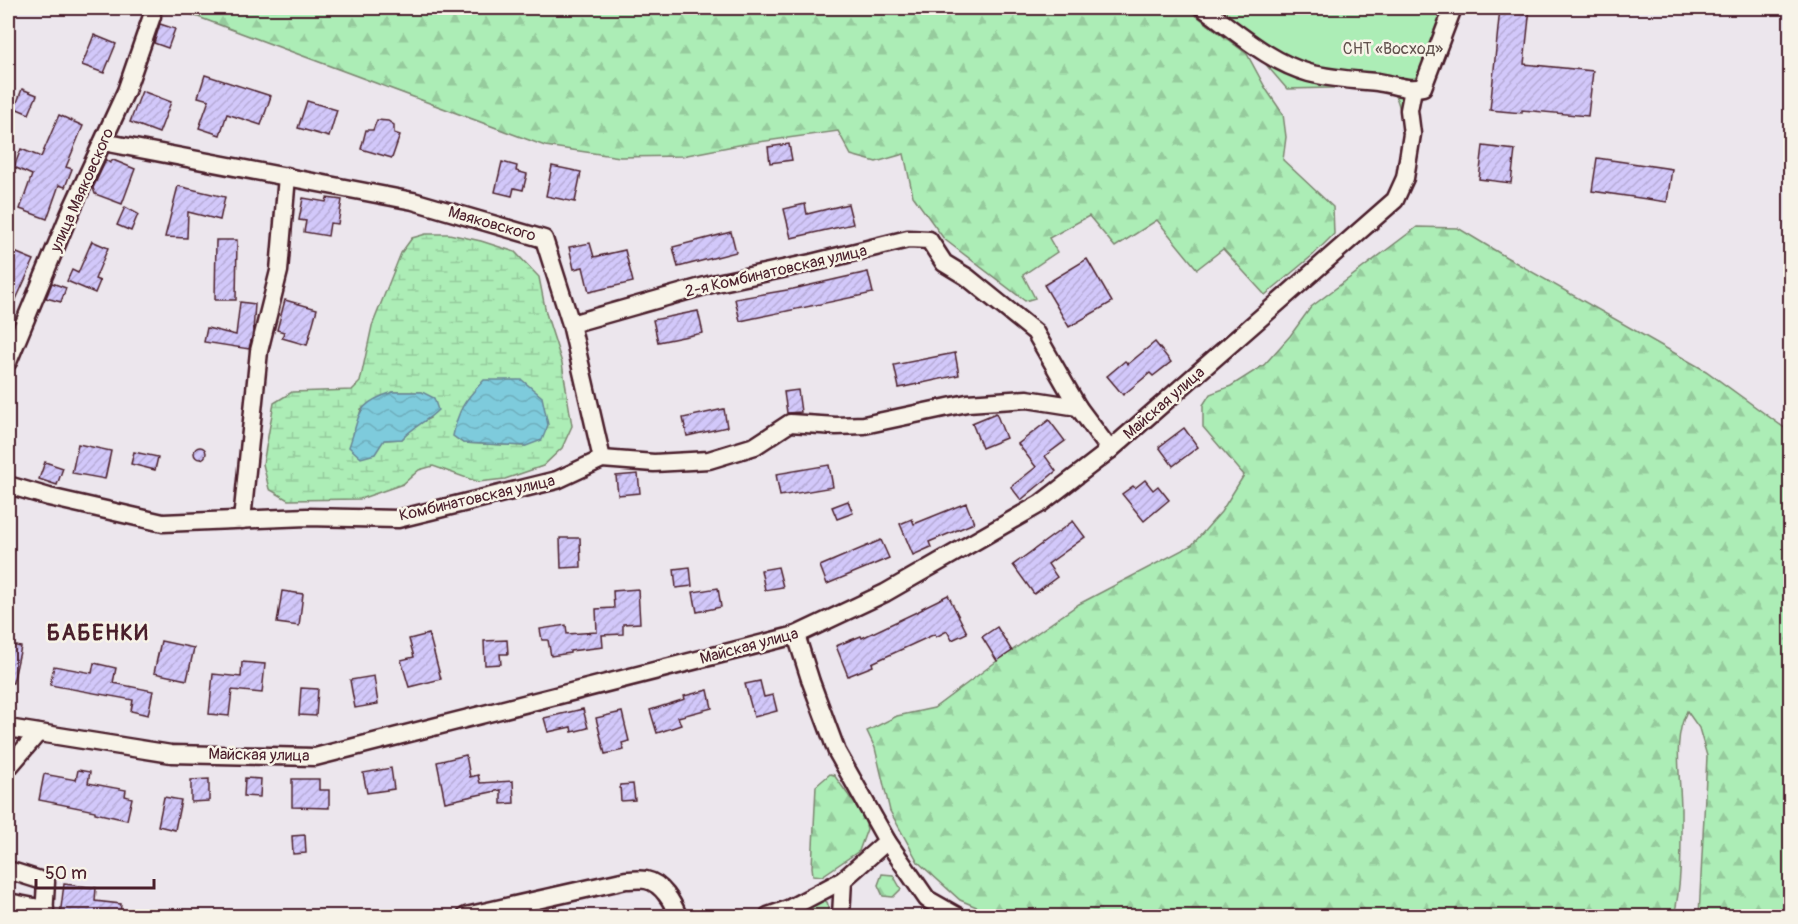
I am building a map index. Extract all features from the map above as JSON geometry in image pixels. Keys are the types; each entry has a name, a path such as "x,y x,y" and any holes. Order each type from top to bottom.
{"street":[{"path":"1203,8 1277,60 1307,72 1341,80 1381,82 1413,89 1423,87 1453,8"},
{"name":"улица Маяковского","path":"8,362 69,215 126,91 152,16"},
{"name":"Майская улица","path":"8,728 171,754 315,757 796,635 885,593 1040,504 1110,450 1395,200 1405,178 1412,134 1409,110 1413,89"},
{"name":"Маяковского","path":"103,142 413,201 544,239 572,324 602,459"},
{"path":"242,520 259,351 279,271 287,176"},
{"name":"2-я Комбинатовская улица","path":"572,324 712,284 908,239 928,240 944,263 967,277 1035,332 1078,407"},
{"path":"602,459 654,464 709,460 755,446 790,423 864,425 967,404 1027,399 1078,407 1110,450"},
{"name":"Комбинатовская улица","path":"8,485 49,497 163,523 307,517 398,519 556,480 602,459"},
{"path":"796,635 837,752 887,841 927,899 957,916"},
{"path":"8,768 38,733"},
{"path":"768,916 788,909 843,880 887,841"},
{"path":"8,870 46,882 45,913 8,902"},
{"path":"466,916 626,880 649,880 662,890 674,906 678,916"},
{"path":"841,916 843,880"}],"green space":[{"path":"174,8 1186,8 1247,54 1283,114 1286,137 1283,160 1333,207 1334,234 1313,255 1265,295 1223,249 1197,269 1157,220 1115,247 1089,216 1049,238 1057,252 1023,275 1035,298 1025,301 944,239 913,196 904,154 876,162 851,155 838,131 744,144 682,156 620,157 545,146"},
{"name":"СНТ «Восход»","path":"1203,8 1453,8 1414,115 1402,123 1396,98 1383,89 1375,87 1287,89 1262,60"},
{"path":"1417,227 1458,228 1706,371 1790,432 1790,916 1699,916 1707,756 1699,728 1687,711 1682,722 1678,760 1681,851 1680,878 1674,916 998,916 960,900 918,862 890,811 875,748 867,731 897,716 934,708 1079,604 1192,545 1221,512 1244,475 1203,427 1203,405 1210,394 1231,386 1264,365 1290,336 1311,307"},
{"path":"426,234 449,234 481,241 515,252 539,277 546,313 562,363 572,426 562,448 543,466 505,479 478,482 433,466 419,470 403,484 360,499 288,500 269,489 263,464 274,403 292,392 352,390 360,382 372,326 401,253 412,238","holes":["393,392 422,392 430,418 414,426 402,439 384,440 357,427 361,409","453,436 526,446 463,443"]},
{"path":"830,774 834,775 864,817 867,829 859,851 822,876 813,875 816,786"},
{"path":"882,874 893,875 901,889 893,897 883,896 878,885"},
{"path":"822,899 827,902 829,908 826,916 792,916"}],"water":[{"path":"484,380 522,380 542,397 548,425 542,440 526,446 463,443 453,436 463,405"},
{"path":"393,392 422,392 434,398 438,410 402,439 384,440 375,454 361,458 349,447 361,411 372,401"}],"building":[{"path":"1500,8 1530,8 1524,64 1593,71 1588,116 1522,110 1522,113 1490,110"},
{"path":"160,24 175,29 168,48 154,43"},
{"path":"94,35 116,44 104,73 82,65"},
{"path":"205,75 271,96 261,125 227,114 220,135 199,128 209,100 198,97"},
{"path":"22,89 37,95 29,114 15,108"},
{"path":"142,91 171,102 159,133 130,122"},
{"path":"307,101 337,110 329,137 298,128"},
{"path":"59,115 83,126 66,167 72,169 65,187 59,185 47,219 20,209 32,175 14,167 21,149 41,157"},
{"path":"377,120 388,121 394,125 394,133 400,135 392,158 361,149 366,130 373,130"},
{"path":"789,144 792,160 770,163 768,147"},
{"path":"1483,146 1515,150 1511,183 1479,179"},
{"path":"1597,158 1672,169 1667,202 1592,191"},
{"path":"106,160 110,163 113,160 135,169 122,204 95,194 93,188"},
{"path":"502,162 517,166 516,171 527,174 523,190 514,188 512,196 495,192"},
{"path":"552,166 581,172 575,202 546,196"},
{"path":"178,186 225,197 220,220 188,212 187,238 165,237"},
{"path":"303,198 326,202 327,198 342,200 338,224 330,223 328,236 304,232 306,221 299,220"},
{"path":"805,204 807,214 848,204 853,224 791,238 784,209"},
{"path":"125,207 138,214 131,231 117,225"},
{"path":"731,232 736,252 678,267 673,247"},
{"path":"216,240 237,240 236,300 215,300"},
{"path":"92,241 108,248 95,279 100,281 95,293 67,281 72,270 78,273"},
{"path":"590,243 594,257 625,250 633,282 589,292 583,267 574,269 569,247"},
{"path":"12,251 34,260 8,317 8,261"},
{"path":"1087,259 1112,302 1069,327 1044,285"},
{"path":"868,272 873,293 740,321 735,299"},
{"path":"52,283 66,288 61,302 46,298"},
{"path":"285,300 317,309 307,345 282,338 284,332 277,330"},
{"path":"240,302 255,304 249,349 204,342 207,328 236,335"},
{"path":"698,311 703,333 658,342 653,320"},
{"path":"1155,342 1171,362 1153,376 1150,373 1123,395 1107,376 1125,361 1128,364"},
{"path":"955,353 959,375 899,388 894,365"},
{"path":"798,390 801,412 787,413 784,392"},
{"path":"724,409 727,427 687,436 683,418"},
{"path":"996,413 1006,438 982,448 972,423"},
{"path":"1049,420 1065,441 1045,456 1056,471 1021,500 1011,487 1036,467 1018,444"},
{"path":"1184,428 1198,447 1173,466 1159,447"},
{"path":"78,444 111,451 105,479 72,473"},
{"path":"202,447 206,453 202,459 198,459 194,451"},
{"path":"134,452 158,457 155,470 131,464"},
{"path":"45,462 63,468 57,485 39,479"},
{"path":"829,465 833,487 780,496 776,474"},
{"path":"638,474 640,493 618,495 616,476"},
{"path":"1145,480 1153,490 1158,486 1169,500 1144,521 1122,494"},
{"path":"848,501 853,513 837,519 832,507"},
{"path":"966,503 974,523 929,542 931,547 913,555 900,524 912,519 914,524"},
{"path":"1073,521 1085,537 1048,564 1057,577 1034,594 1013,565"},
{"path":"560,538 580,538 581,567 561,568"},
{"path":"881,540 889,558 827,584 820,566"},
{"path":"690,567 692,586 676,588 674,569"},
{"path":"778,567 783,587 765,590 761,570"},
{"path":"718,588 721,607 697,612 693,592"},
{"path":"638,589 640,623 623,624 623,634 602,635 603,647 551,656 548,640 542,640 540,629 566,625 567,634 597,632 596,609 614,608 613,591"},
{"path":"282,591 303,594 299,626 277,623"},
{"path":"948,595 967,633 952,640 947,631 936,637 935,634 872,663 873,666 848,676 836,646 861,636 862,638"},
{"path":"997,627 1012,651 997,661 982,637"},
{"path":"429,634 441,679 409,687 401,660 414,657 409,639"},
{"path":"507,640 508,654 500,654 501,664 485,665 484,641"},
{"path":"161,641 194,648 187,680 154,673"},
{"path":"8,644 21,647 13,683 8,683"},
{"path":"242,662 265,664 262,693 232,690 229,716 209,714 213,674 241,677"},
{"path":"94,663 116,668 113,683 153,691 148,715 131,711 133,700 50,685 54,666 92,673"},
{"path":"374,676 378,704 355,708 350,680"},
{"path":"760,681 764,697 773,695 777,711 754,717 745,684"},
{"path":"301,688 318,689 316,716 299,715"},
{"path":"708,690 712,708 678,717 681,725 657,733 650,710 685,699 684,696"},
{"path":"583,709 588,728 572,732 571,727 548,732 544,718"},
{"path":"622,712 629,741 622,743 624,750 605,754 596,718"},
{"path":"466,755 470,777 478,775 480,783 513,781 514,803 501,804 501,790 445,802 437,762"},
{"path":"391,768 394,789 367,793 363,773"},
{"path":"78,770 90,772 88,783 126,790 125,796 132,798 127,820 39,800 44,774 76,780"},
{"path":"245,778 261,779 260,797 244,796"},
{"path":"209,779 209,801 191,802 191,780"},
{"path":"292,779 319,779 319,790 329,790 329,808 292,807"},
{"path":"633,784 635,800 621,801 620,785"},
{"path":"164,797 181,800 175,830 158,826"},
{"path":"305,835 306,853 293,854 292,836"},
{"path":"64,884 96,888 95,901 121,904 120,916 60,916"}],"district":[{"name":"БАБЕНКИ","path":"98,633"}]}
